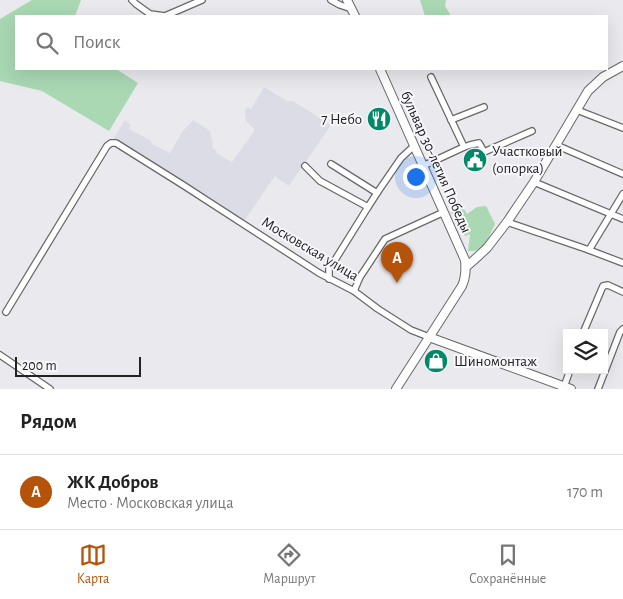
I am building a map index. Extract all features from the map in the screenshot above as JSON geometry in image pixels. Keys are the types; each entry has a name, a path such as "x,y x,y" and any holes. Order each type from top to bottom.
{"main road":[{"path":"347,0 353,13"},
{"path":"396,389 462,286 466,274 466,266 487,248 507,222 534,182 588,91 603,77 623,66"},
{"name":"бульвар 30-летия Победы","path":"380,70 466,266"},
{"path":"429,337 568,388"}],"street":[{"path":"132,0 150,14 158,15"},
{"path":"167,15 202,0"},
{"path":"330,0 353,13"},
{"path":"431,77 464,147"},
{"path":"451,120 484,106"},
{"path":"577,110 623,128"},
{"path":"423,166 470,145 479,143 484,152 532,131"},
{"name":"Московская улица","path":"6,312 107,146 111,143 116,143 319,274 354,292 412,330 429,337"},
{"path":"329,278 329,265 336,260 401,158 414,146"},
{"path":"556,146 623,174"},
{"path":"331,164 377,193"},
{"path":"305,166 320,181 368,207"},
{"path":"534,182 623,218"},
{"path":"589,250 623,194"},
{"path":"354,292 360,277 385,239 444,212"},
{"path":"507,222 623,263"},
{"path":"585,329 603,286 607,285 623,292"},
{"path":"598,389 620,332 623,329"},
{"path":"0,355 50,389"},
{"path":"568,388 570,374"}],"shaded area":[{"path":"264,87 287,101 293,101 331,125 289,186 275,176 244,221 218,202 113,139 125,120 131,125 129,129 170,153 182,132 193,120 210,131 212,148 217,151 216,153 232,162 255,130 246,121 245,111 247,107 251,109"}],"green space":[{"path":"32,0 81,0 75,15 15,15 15,70 118,70 138,83 109,131 42,91 0,81 0,19"},
{"path":"420,0 446,0 445,6 450,15 425,15"},
{"path":"462,206 467,214 477,207 486,206 495,224 486,243 474,251 468,251 470,234 465,236 451,212"}],"place":[{"name":"7 Небо","path":"379,119"},
{"name":"Участковый (опорка)","path":"475,160"},
{"name":"ЖК Добров","path":"397,283"},
{"name":"Шиномонтаж","path":"436,361"}]}
